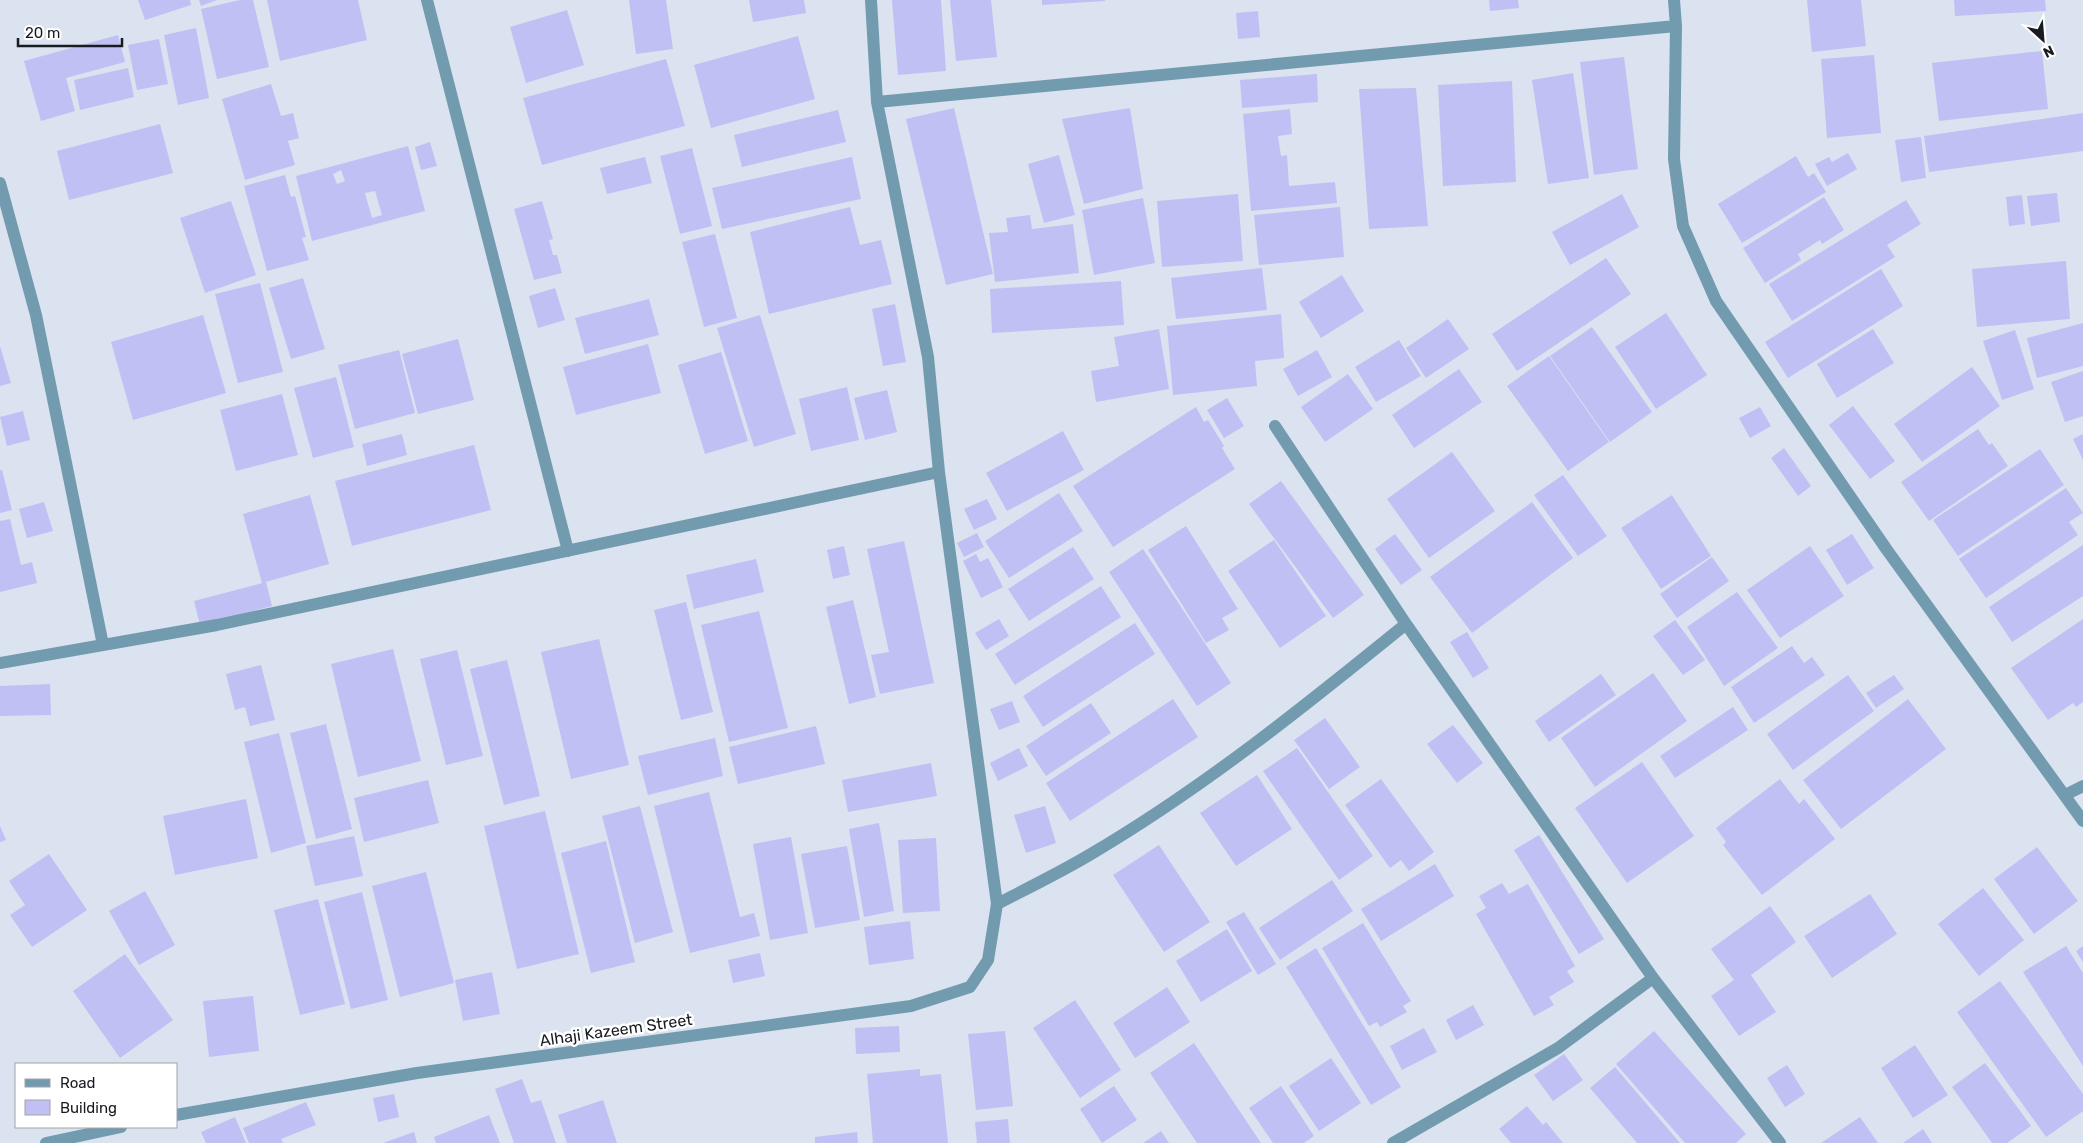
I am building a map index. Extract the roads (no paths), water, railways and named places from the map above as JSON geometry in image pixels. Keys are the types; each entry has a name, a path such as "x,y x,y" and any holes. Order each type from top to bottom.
{"street":[{"path":"427,0 568,551"},
{"name":"Alhaji Kazeem Street","path":"178,1115 417,1073 911,1006 970,988 988,960 997,904 938,472 928,357 877,102 871,0"},
{"path":"1674,0 1676,26 1674,159 1683,226 1716,301 1887,550 2083,821"},
{"path":"877,102 1676,26"},
{"path":"0,183 36,315 103,646"},
{"path":"1275,426 1406,624 1653,978 1780,1143"},
{"path":"0,663 217,625 938,472"},
{"path":"997,904 1091,855 1197,786 1285,722 1406,624"},
{"path":"2066,795 2083,786"},
{"path":"1393,1143 1558,1048 1653,978"},
{"path":"46,1143 116,1128"}]}
